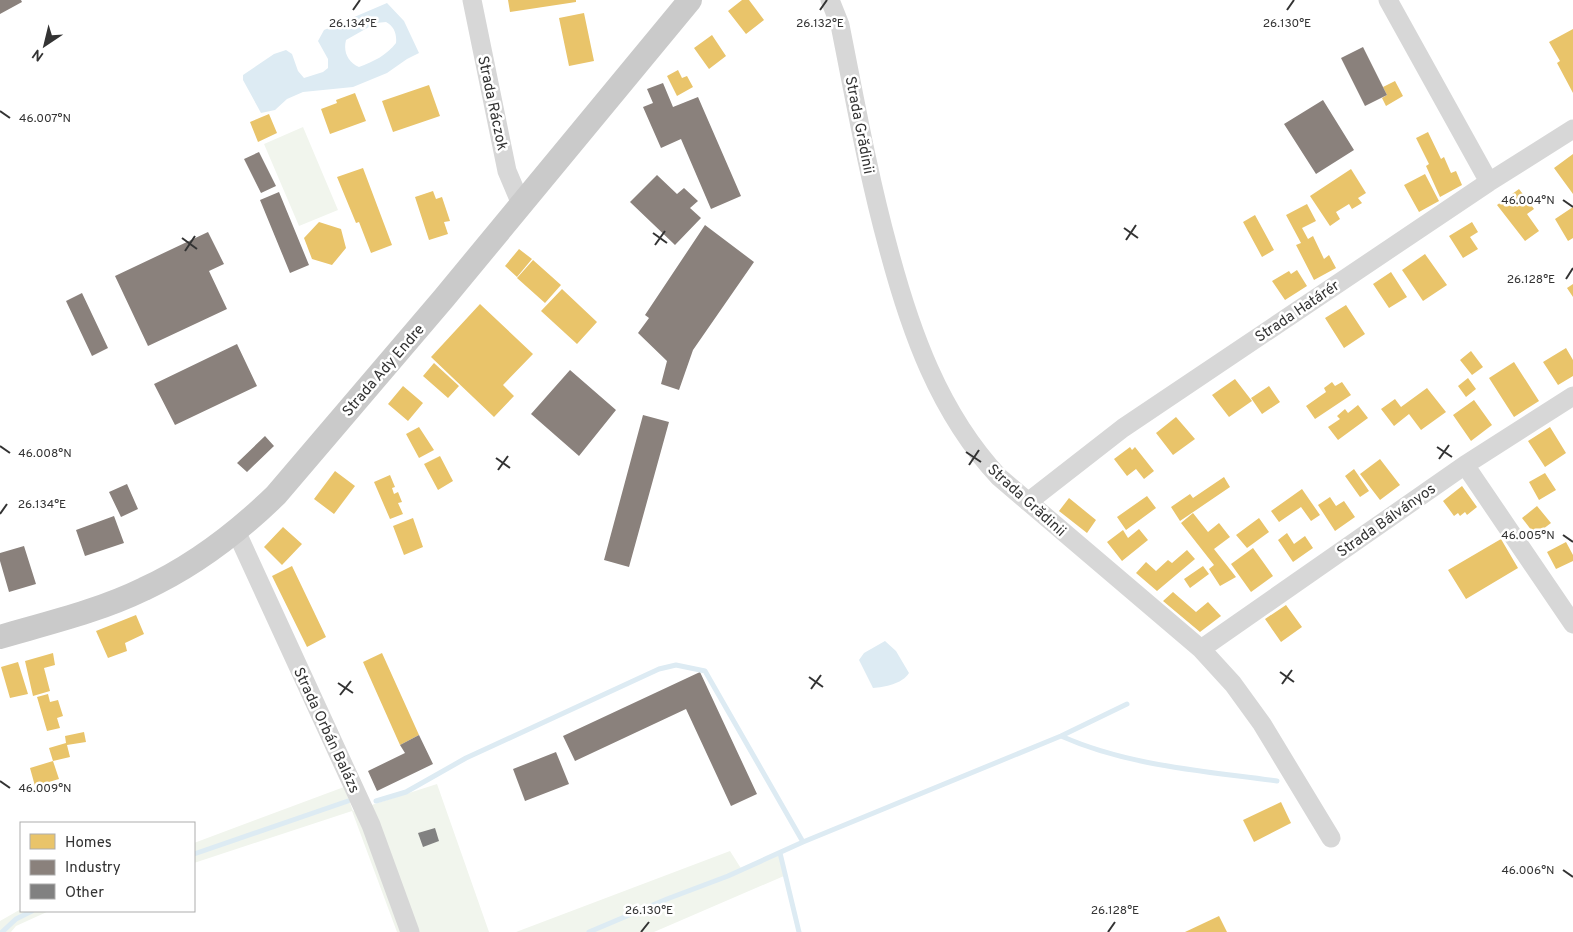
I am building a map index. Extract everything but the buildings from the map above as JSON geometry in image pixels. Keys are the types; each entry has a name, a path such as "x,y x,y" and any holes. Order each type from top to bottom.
{"main road":[{"name":"Strada Ady Endre","path":"0,637 85,612 144,590 208,553 276,495 444,298 690,0"}],"street":[{"name":"Strada Ráczok","path":"472,0 508,171 521,204"},
{"name":"Strada Grădinii","path":"830,0 840,25 873,192 902,300 914,334 939,390 969,441 982,459 999,477 1201,649 1233,684 1262,724 1331,838"},
{"path":"1388,0 1489,182"},
{"name":"Strada Határér","path":"1028,502 1123,428 1489,182 1573,129"},
{"name":"Strada Bálványos","path":"1201,649 1465,465 1573,396"},
{"path":"1465,465 1573,624"},
{"name":"Strada Orbán Balázs","path":"236,531 371,825 410,932"}],"shaded area":[{"path":"387,3 404,21 419,53 387,73 353,87 303,92 287,99 275,110 261,113 243,80 243,75 274,54 286,50 292,54 298,71 304,78 323,72 328,68 328,59 318,41 324,30","holes":["386,22 396,36 396,43 379,58 369,63 359,67 352,62 347,56 346,40 376,23"]},
{"path":"303,127 338,210 299,226 264,144"},
{"path":"885,641 896,651 909,673 898,682 888,686 873,688 859,660 864,653"},
{"path":"437,784 489,932 397,932 352,811 195,863 195,843 344,787 353,811"},
{"path":"730,851 742,870 778,852 784,876 654,932 516,932"},
{"path":"20,910 20,912 47,912 16,926 11,932 0,932 0,921"}],"waterway":[{"path":"376,801 406,792 466,758 659,669 676,665 705,671 803,842 1061,736 1127,704"},
{"path":"1061,736 1087,746 1140,761 1277,781"},
{"path":"195,854 348,801"},
{"path":"589,932 728,876 803,842"},
{"path":"780,853 799,932"},
{"path":"2,932 16,919 30,912"}]}
